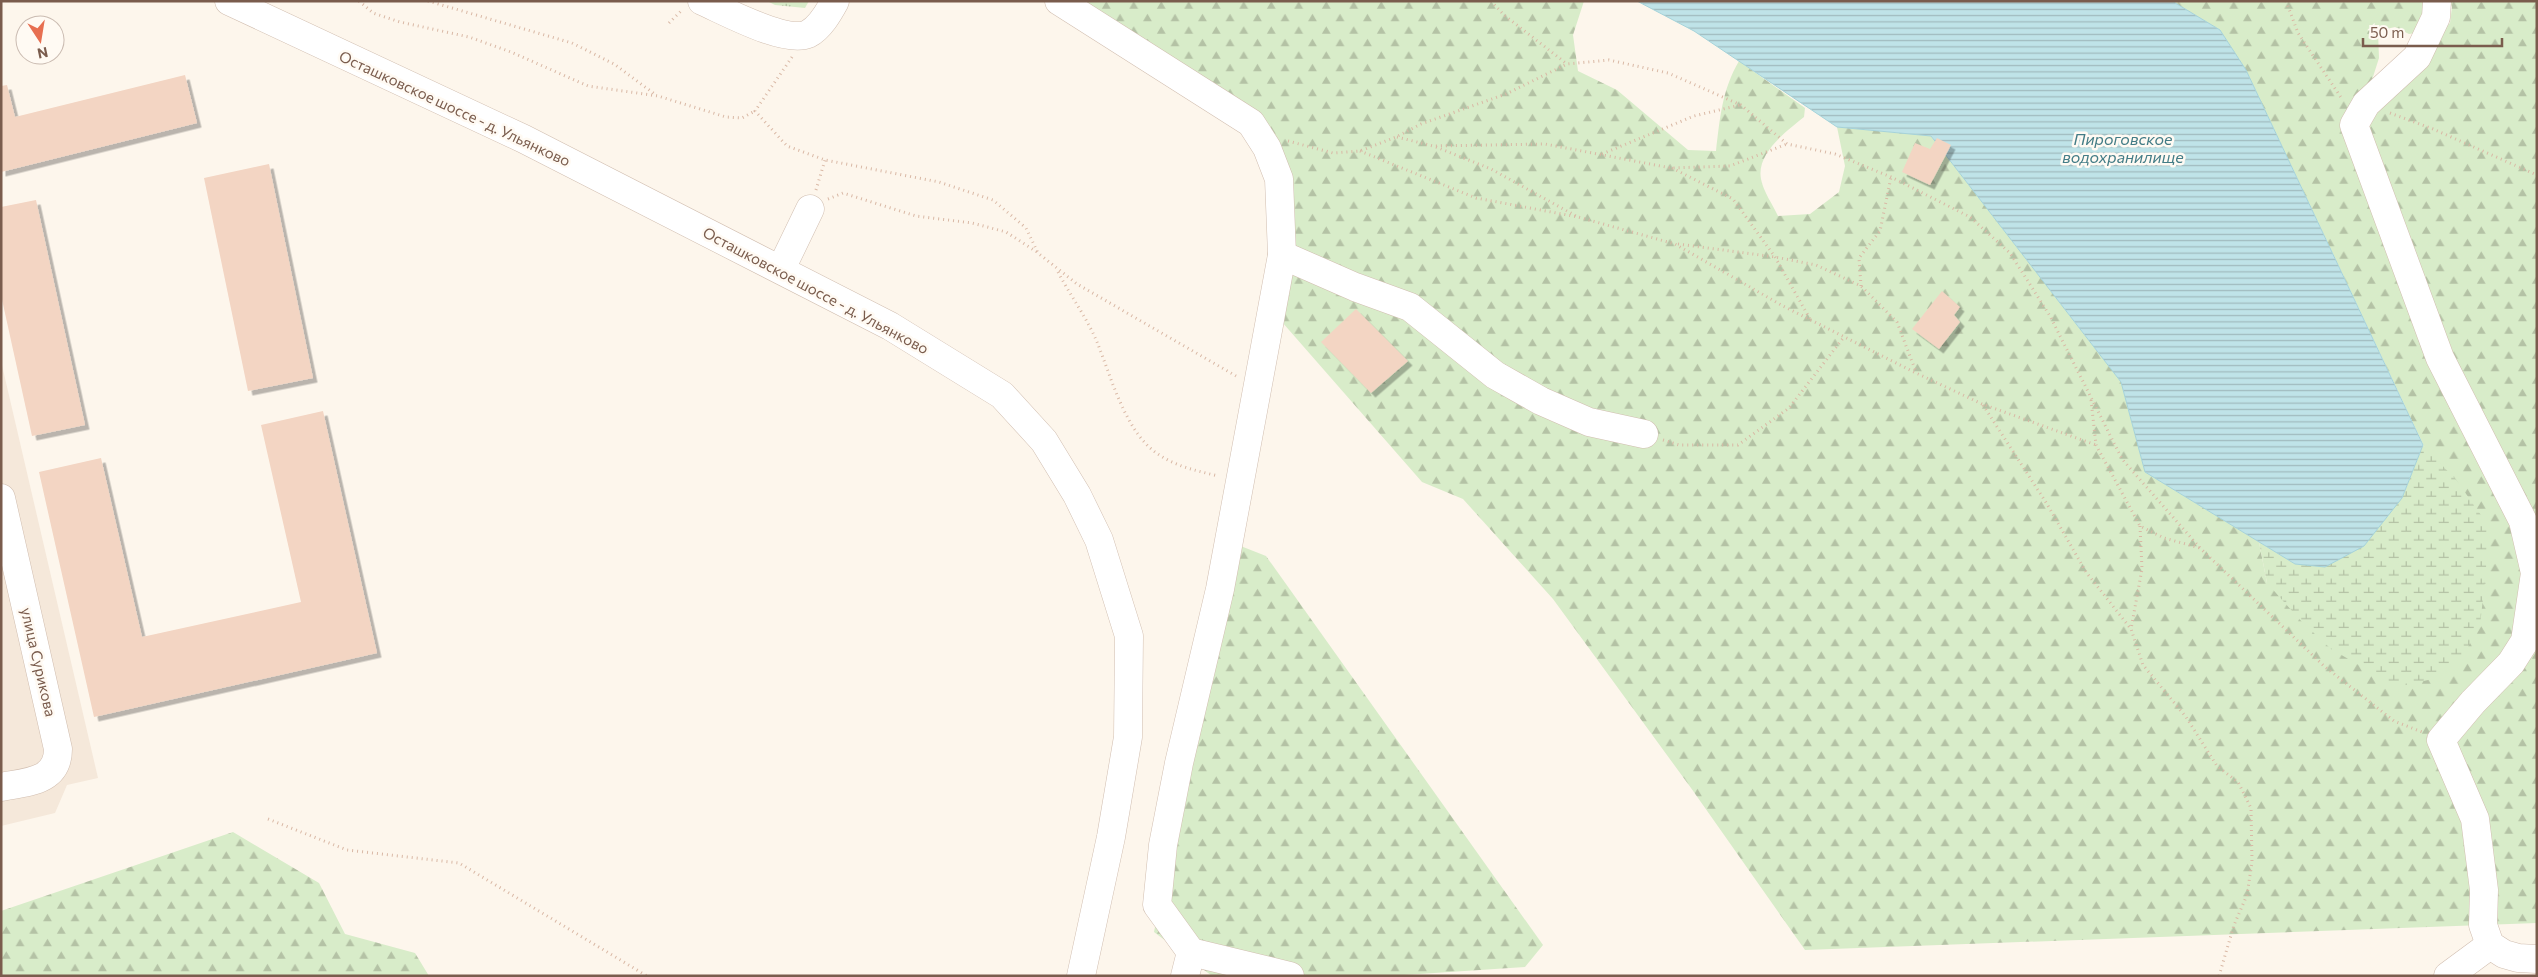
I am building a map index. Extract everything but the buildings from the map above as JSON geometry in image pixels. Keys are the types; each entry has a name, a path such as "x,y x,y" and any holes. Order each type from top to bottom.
{"street":[{"name":"Осташковское шоссе - д. Ульянково","path":"229,1 524,139 890,326 1002,395 1044,441 1077,495 1099,540 1129,636 1128,737 1111,837 1081,976"},
{"path":"693,5 788,36 808,34 825,17 835,1"},
{"path":"1060,1 1251,123 1267,148 1279,179 1282,254 1220,589 1179,763 1163,844 1157,905 1188,964 1290,976"},
{"path":"2438,1 2436,16 2417,57 2360,114 2440,358 2523,521 2535,573 2525,641 2511,663 2473,702 2441,740 2475,819 2484,890 2483,925 2490,944 2504,954 2518,958 2537,959"},
{"path":"781,269 810,210"},
{"path":"1282,254 1355,287 1410,307 1496,375 1541,401 1589,422 1644,434"},
{"name":"улица Сурикова","path":"1,498 58,749 58,762 51,773 38,779 1,788"},
{"path":"2448,976 2490,944"}],"path":[{"path":"359,1 373,13 400,22 469,37 511,52 588,86 658,96 726,117 742,118 755,111 808,34"},
{"path":"428,1 572,42 614,64 658,96"},
{"path":"1491,1 1504,15 1567,64"},
{"path":"2286,1 2298,33 2338,91 2360,114 2433,129 2537,175"},
{"path":"669,23 693,5"},
{"path":"1284,140 1311,149 1332,153 1360,151 1396,137 1421,124 1506,94 1567,64 1609,60 1668,73 1741,105 1787,144 1834,154 1891,177 1970,217 2010,253 2050,316 2122,459 2200,548 2324,666 2394,721 2441,740"},
{"path":"1602,154 1694,116 1741,105"},
{"path":"755,111 788,146 825,160 939,182 993,200 1026,228 1038,253"},
{"path":"1396,137 1433,146 1491,169 1578,218"},
{"path":"1433,146 1545,144 1671,168 1730,166 1787,144"},
{"path":"1360,151 1476,198 1578,218 1675,244 1775,257 1816,265 1861,286 1897,322 1916,373"},
{"path":"810,210 825,160"},
{"path":"1671,168 1733,200 1775,257 1811,320"},
{"path":"1861,286 1859,258 1880,231 1891,177"},
{"path":"810,210 825,200 843,193 916,216 972,223 1006,232 1038,253 1056,270 1077,284 1256,388"},
{"path":"1675,244 1811,320 1916,373 1982,404 2096,445"},
{"path":"1056,270 1097,341 1122,408 1139,435 1159,456 1189,470 1240,481"},
{"path":"1644,434 1679,445 1738,445 1789,408 1844,337"},
{"path":"2091,397 2096,445 2140,526 2142,569 2131,629"},
{"path":"1982,404 2047,504 2086,572 2131,629 2143,665 2186,717 2217,766 2238,782 2251,808 2252,862 2246,895 2234,925 2219,976"},
{"path":"2140,526 2164,538 2200,548"},
{"path":"268,819 347,850 459,864 647,976"}],"shaded area":[{"path":"1,361 98,778 67,785 55,813 1,826"}],"green space":[{"path":"767,1 809,1 805,8 775,5"},
{"path":"1078,1 1584,1 1573,35 1578,71 1617,90 1688,150 1716,151 1725,94 1739,61 1805,108 1804,117 1774,144 1763,160 1761,179 1778,216 1810,214 1839,192 1845,166 1837,127 1931,136 2121,382 2145,472 2259,542 2267,583 2449,499 2246,70 2220,30 2172,1 2429,1 2416,33 2409,34 2395,27 2378,31 2379,58 2372,80 2380,88 2450,23 2452,7 2450,1 2537,1 2537,923 1805,950 1691,788 1553,599 1463,499 1422,482 1282,322 1293,203 1257,113"},
{"path":"2423,445 2457,481 2488,525 2486,572 2480,625 2462,658 2437,678 2397,687 2331,649 2302,622 2267,583 2259,542 2295,564 2402,498"},
{"path":"1233,543 1266,556 1543,945 1525,967 1389,976 1212,976 1154,932"},
{"path":"233,832 319,883 345,934 415,953 429,976 1,976 1,911"}],"water":[{"name":"Пироговское водохранилище","path":"1637,1 2172,1 2220,30 2246,70 2423,445 2402,498 2364,546 2325,567 2295,564 2145,472 2121,382 1931,136 1837,127 1694,31"}]}
